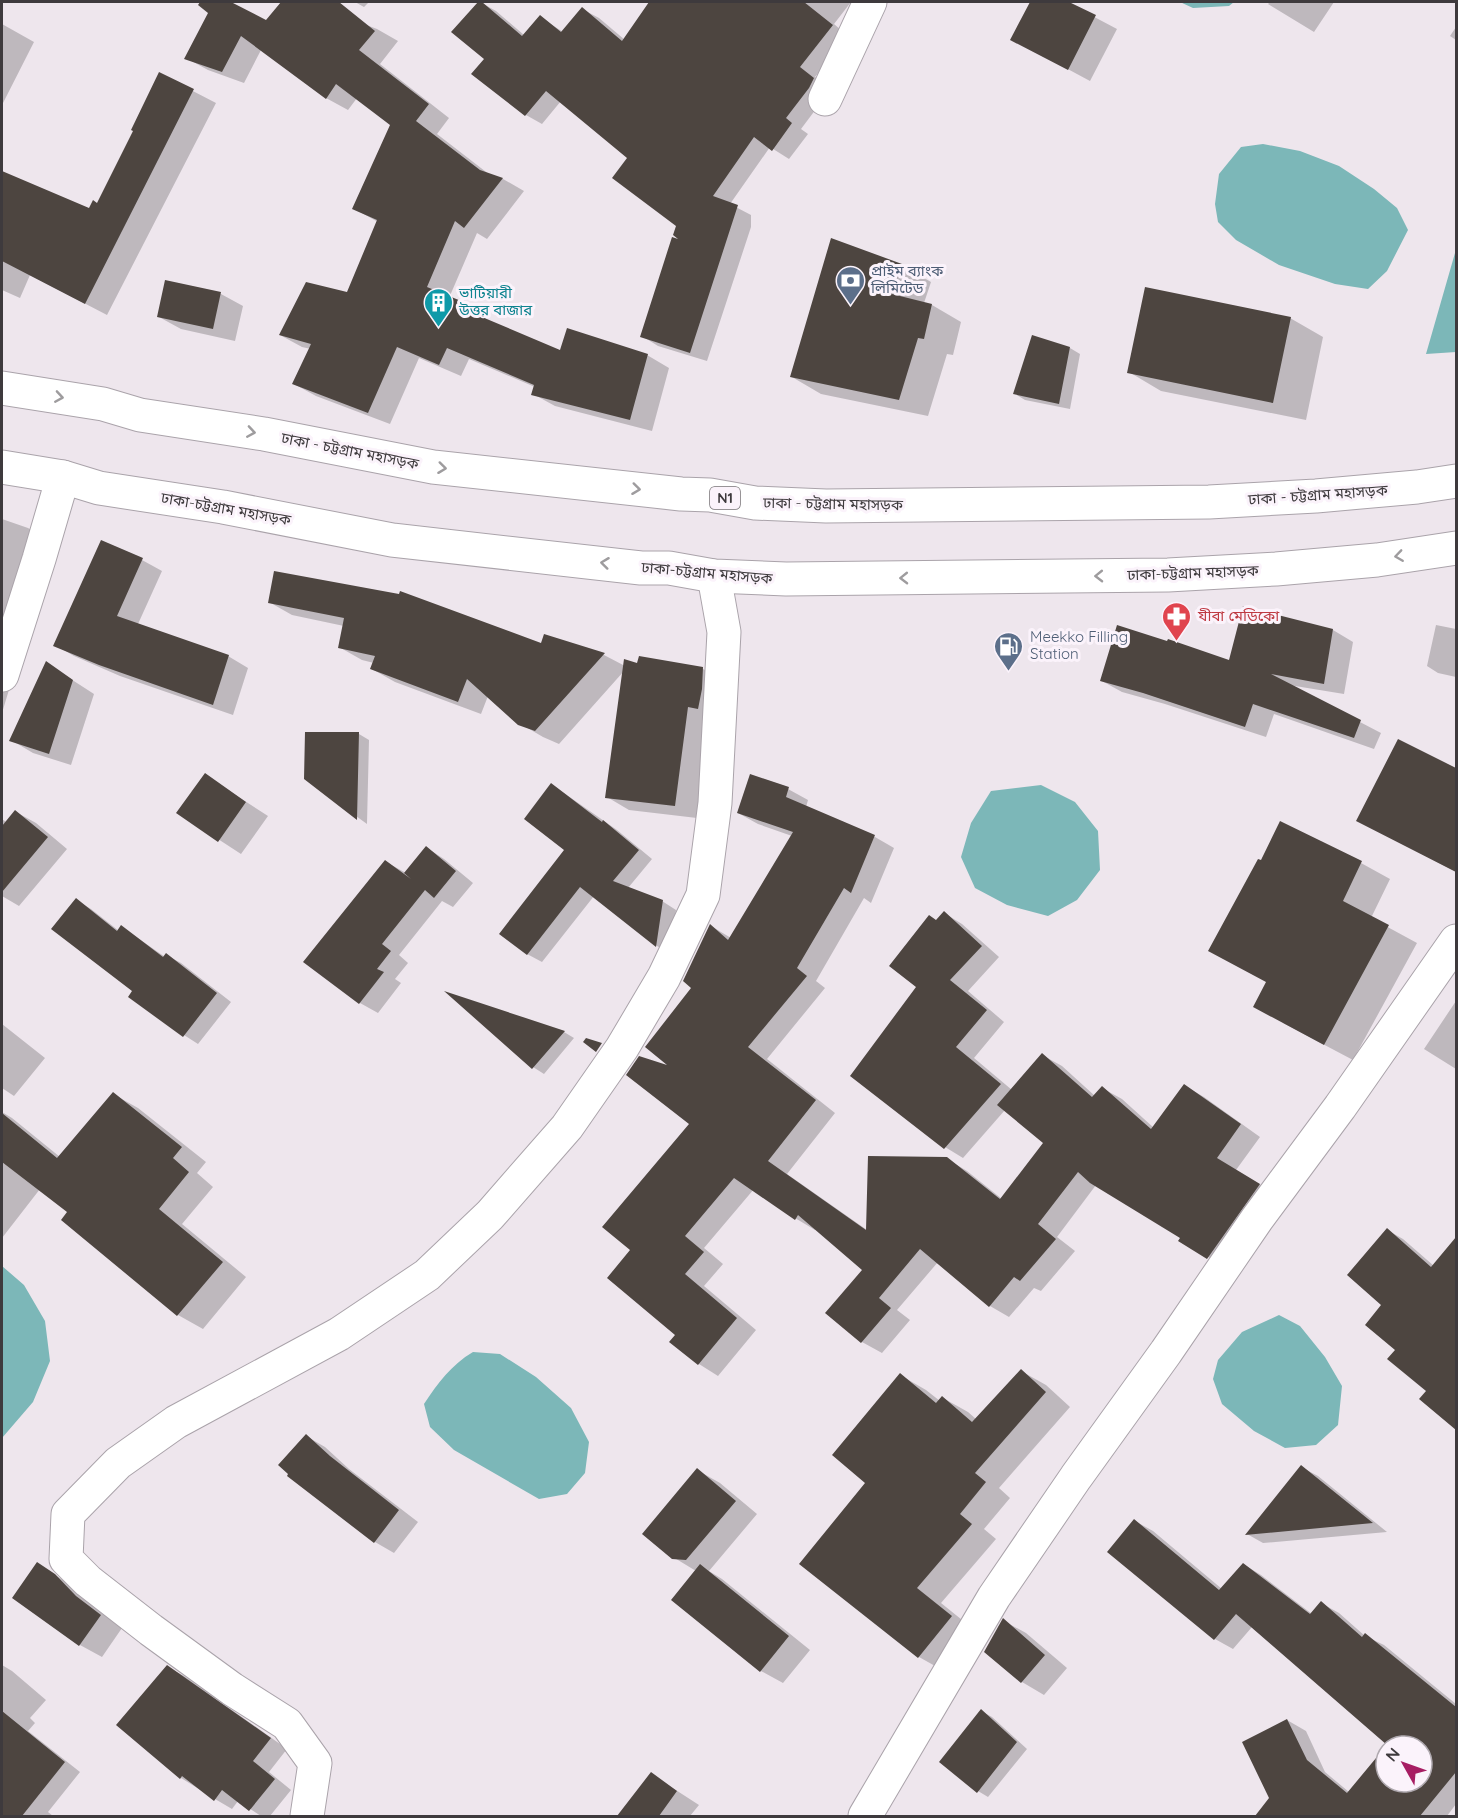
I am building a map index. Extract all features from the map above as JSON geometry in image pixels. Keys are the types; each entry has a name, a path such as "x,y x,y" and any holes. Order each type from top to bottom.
{"main road":[{"path":"825,99 870,2"},
{"name":"ঢাকা - চট্টগ্রাম মহাসড়ক","path":"2,388 103,404 140,415 264,434 433,467 681,494 710,495 755,503 826,506 1209,502 1316,496 1456,481"},
{"name":"ঢাকা-চট্টগ্রাম মহাসড়ক","path":"2,467 63,477 99,488 223,507 392,540 641,568 669,568 714,576 786,579 1168,575 1377,560 1456,548"},
{"path":"2,675 63,477"},
{"path":"307,1816 315,1763 286,1724 232,1689 88,1581 66,1559 68,1514 118,1463 176,1422 339,1334 427,1275 490,1215 567,1127 622,1048 664,977 703,895 715,803 724,632 714,576"},
{"path":"865,1816 994,1598 1257,1219 1353,1089 1456,941"}],"water":[{"path":"1180,2 1234,2 1229,6 1193,8"},
{"path":"1263,144 1300,151 1339,166 1374,189 1397,208 1408,230 1387,271 1368,289 1335,284 1279,265 1236,240 1218,222 1215,204 1219,174 1241,147"},
{"path":"1455,253 1456,352 1426,354"},
{"path":"1041,785 1075,802 1098,831 1100,870 1077,900 1048,916 1007,905 975,888 961,857 971,823 991,791"},
{"path":"2,1266 24,1285 45,1321 50,1361 33,1402 2,1438"},
{"path":"1279,1315 1300,1326 1325,1357 1342,1386 1338,1425 1316,1445 1285,1448 1254,1431 1222,1404 1213,1379 1218,1360 1242,1332"},
{"path":"473,1352 500,1354 536,1377 571,1408 589,1442 585,1473 567,1494 539,1499 454,1450 430,1427 424,1404 446,1375"}],"building":[{"path":"200,2 231,2 266,20 281,2 339,2 375,31 359,50 429,104 416,121 480,170 503,178 464,228 455,221 427,287 466,303 463,309 560,350 567,328 648,354 630,420 531,395 534,385 447,348 439,365 397,347 368,413 292,384 311,344 279,335 306,282 347,292 377,220 352,209 390,125 336,84 326,99 241,36 222,72 184,59 208,13 198,5"},
{"path":"478,2 482,2 522,36 540,15 561,32 582,7 622,41 649,2 804,2 833,25 800,67 814,78 786,118 792,123 772,151 754,137 713,196 738,205 690,353 640,337 672,237 678,239 673,235 676,226 612,178 627,158 546,91 525,116 471,74 484,59 451,32"},
{"path":"1030,2 1069,2 1096,15 1068,70 1010,40"},
{"path":"159,72 194,89 85,304 2,261 2,171 89,208 93,200 97,203"},
{"name":"প্রাইম ব্যাংক লিমিটেড","path":"831,238 902,264 892,294 932,304 924,339 918,338 899,400 790,377"},
{"path":"165,280 221,292 213,329 157,317"},
{"path":"1145,287 1291,317 1273,403 1127,373"},
{"path":"1032,335 1070,347 1059,404 1013,394"},
{"path":"101,540 143,558 117,616 229,655 213,705 99,665 53,646"},
{"path":"274,571 399,594 400,591 541,643 544,634 605,653 535,731 518,725 467,679 458,702 370,669 375,656 338,648 344,618 268,603"},
{"path":"1243,606 1333,629 1324,684 1271,674 1361,720 1354,738 1253,704 1245,727 1100,681 1117,625 1167,641 1168,639 1229,660"},
{"path":"639,656 703,667 698,709 688,707 675,806 605,798 624,659 637,663"},
{"path":"46,661 73,680 49,754 9,741"},
{"path":"305,732 359,732 357,820 304,779"},
{"path":"1398,739 1456,768 1456,872 1356,821"},
{"path":"205,773 246,802 218,842 176,813"},
{"path":"750,774 789,787 786,797 875,835 851,893 844,888 797,968 807,976 748,1047 816,1100 768,1161 866,1230 868,1156 947,1157 1000,1199 1043,1143 997,1105 1042,1053 1092,1097 1102,1086 1151,1129 1184,1084 1241,1124 1217,1158 1260,1184 1207,1259 1178,1241 1180,1238 1090,1183 1078,1172 1038,1224 1056,1239 1020,1281 1014,1277 989,1307 920,1249 879,1298 891,1308 861,1343 825,1313 862,1270 798,1215 795,1220 734,1178 685,1236 704,1252 685,1274 737,1318 698,1365 669,1342 675,1335 607,1278 630,1250 602,1227 689,1124 626,1075 639,1056 667,1065 645,1047 691,988 683,981 710,924 728,940 793,832 737,813"},
{"path":"551,783 602,822 603,820 639,850 613,881 663,900 656,947 580,887 527,955 499,934 564,850 524,819"},
{"path":"15,810 48,837 2,892 2,826"},
{"path":"1280,821 1362,861 1343,901 1389,925 1324,1045 1253,1007 1266,982 1208,951 1258,859 1261,860"},
{"path":"426,846 456,871 434,898 425,890 382,944 391,951 377,969 384,972 359,1004 303,962 385,860 411,879 404,873"},
{"path":"76,898 117,931 121,925 163,957 166,953 217,993 183,1037 128,997 132,991 51,929"},
{"path":"944,911 982,946 950,980 987,1010 956,1047 1001,1084 944,1149 850,1076 916,987 889,966 929,915 936,920"},
{"path":"444,991 565,1031 532,1069"},
{"path":"586,1038 602,1043 596,1052 583,1042"},
{"path":"113,1092 182,1147 173,1158 189,1172 159,1209 223,1262 177,1316 61,1220 67,1212 2,1162 2,1113 57,1158"},
{"path":"1387,1228 1431,1267 1456,1237 1456,1430 1419,1399 1426,1391 1387,1359 1395,1350 1365,1325 1381,1305 1347,1275"},
{"path":"1021,1369 1046,1392 975,1473 986,1482 960,1514 972,1524 917,1588 952,1616 918,1658 799,1564 865,1483 832,1455 900,1373 936,1403 942,1396 972,1422"},
{"path":"306,1434 330,1456 399,1510 374,1543 287,1476 288,1474 278,1465"},
{"path":"1301,1465 1373,1523 1245,1535"},
{"path":"697,1468 736,1501 686,1560 672,1559 642,1534"},
{"path":"1134,1519 1219,1590 1243,1563 1310,1614 1321,1601 1362,1637 1365,1633 1456,1707 1456,1772 1420,1816 1255,1816 1269,1798 1242,1742 1287,1719 1307,1760 1347,1793 1374,1760 1374,1794 1434,1794 1434,1734 1374,1734 1236,1614 1214,1640 1107,1552"},
{"path":"37,1562 55,1574 76,1596 101,1615 79,1646 12,1598"},
{"path":"700,1564 789,1636 760,1672 671,1600"},
{"path":"1003,1618 1045,1655 1021,1683 984,1652"},
{"path":"167,1665 271,1738 253,1761 275,1779 249,1811 222,1790 214,1801 182,1776 180,1779 116,1725"},
{"path":"981,1709 1017,1742 977,1793 939,1762"},
{"path":"2,1711 65,1762 22,1816 2,1816"},
{"path":"651,1772 677,1791 659,1816 617,1816"}],"place":[{"name":"প্রাইম ব্যাংক লিমিটেড","path":"850,306"},
{"name":"ভাটিয়ারী উত্তর বাজার","path":"438,328"},
{"name":"যীবা মেডিকো","path":"1177,642"},
{"name":"Meekko Filling Station","path":"1009,672"}]}
